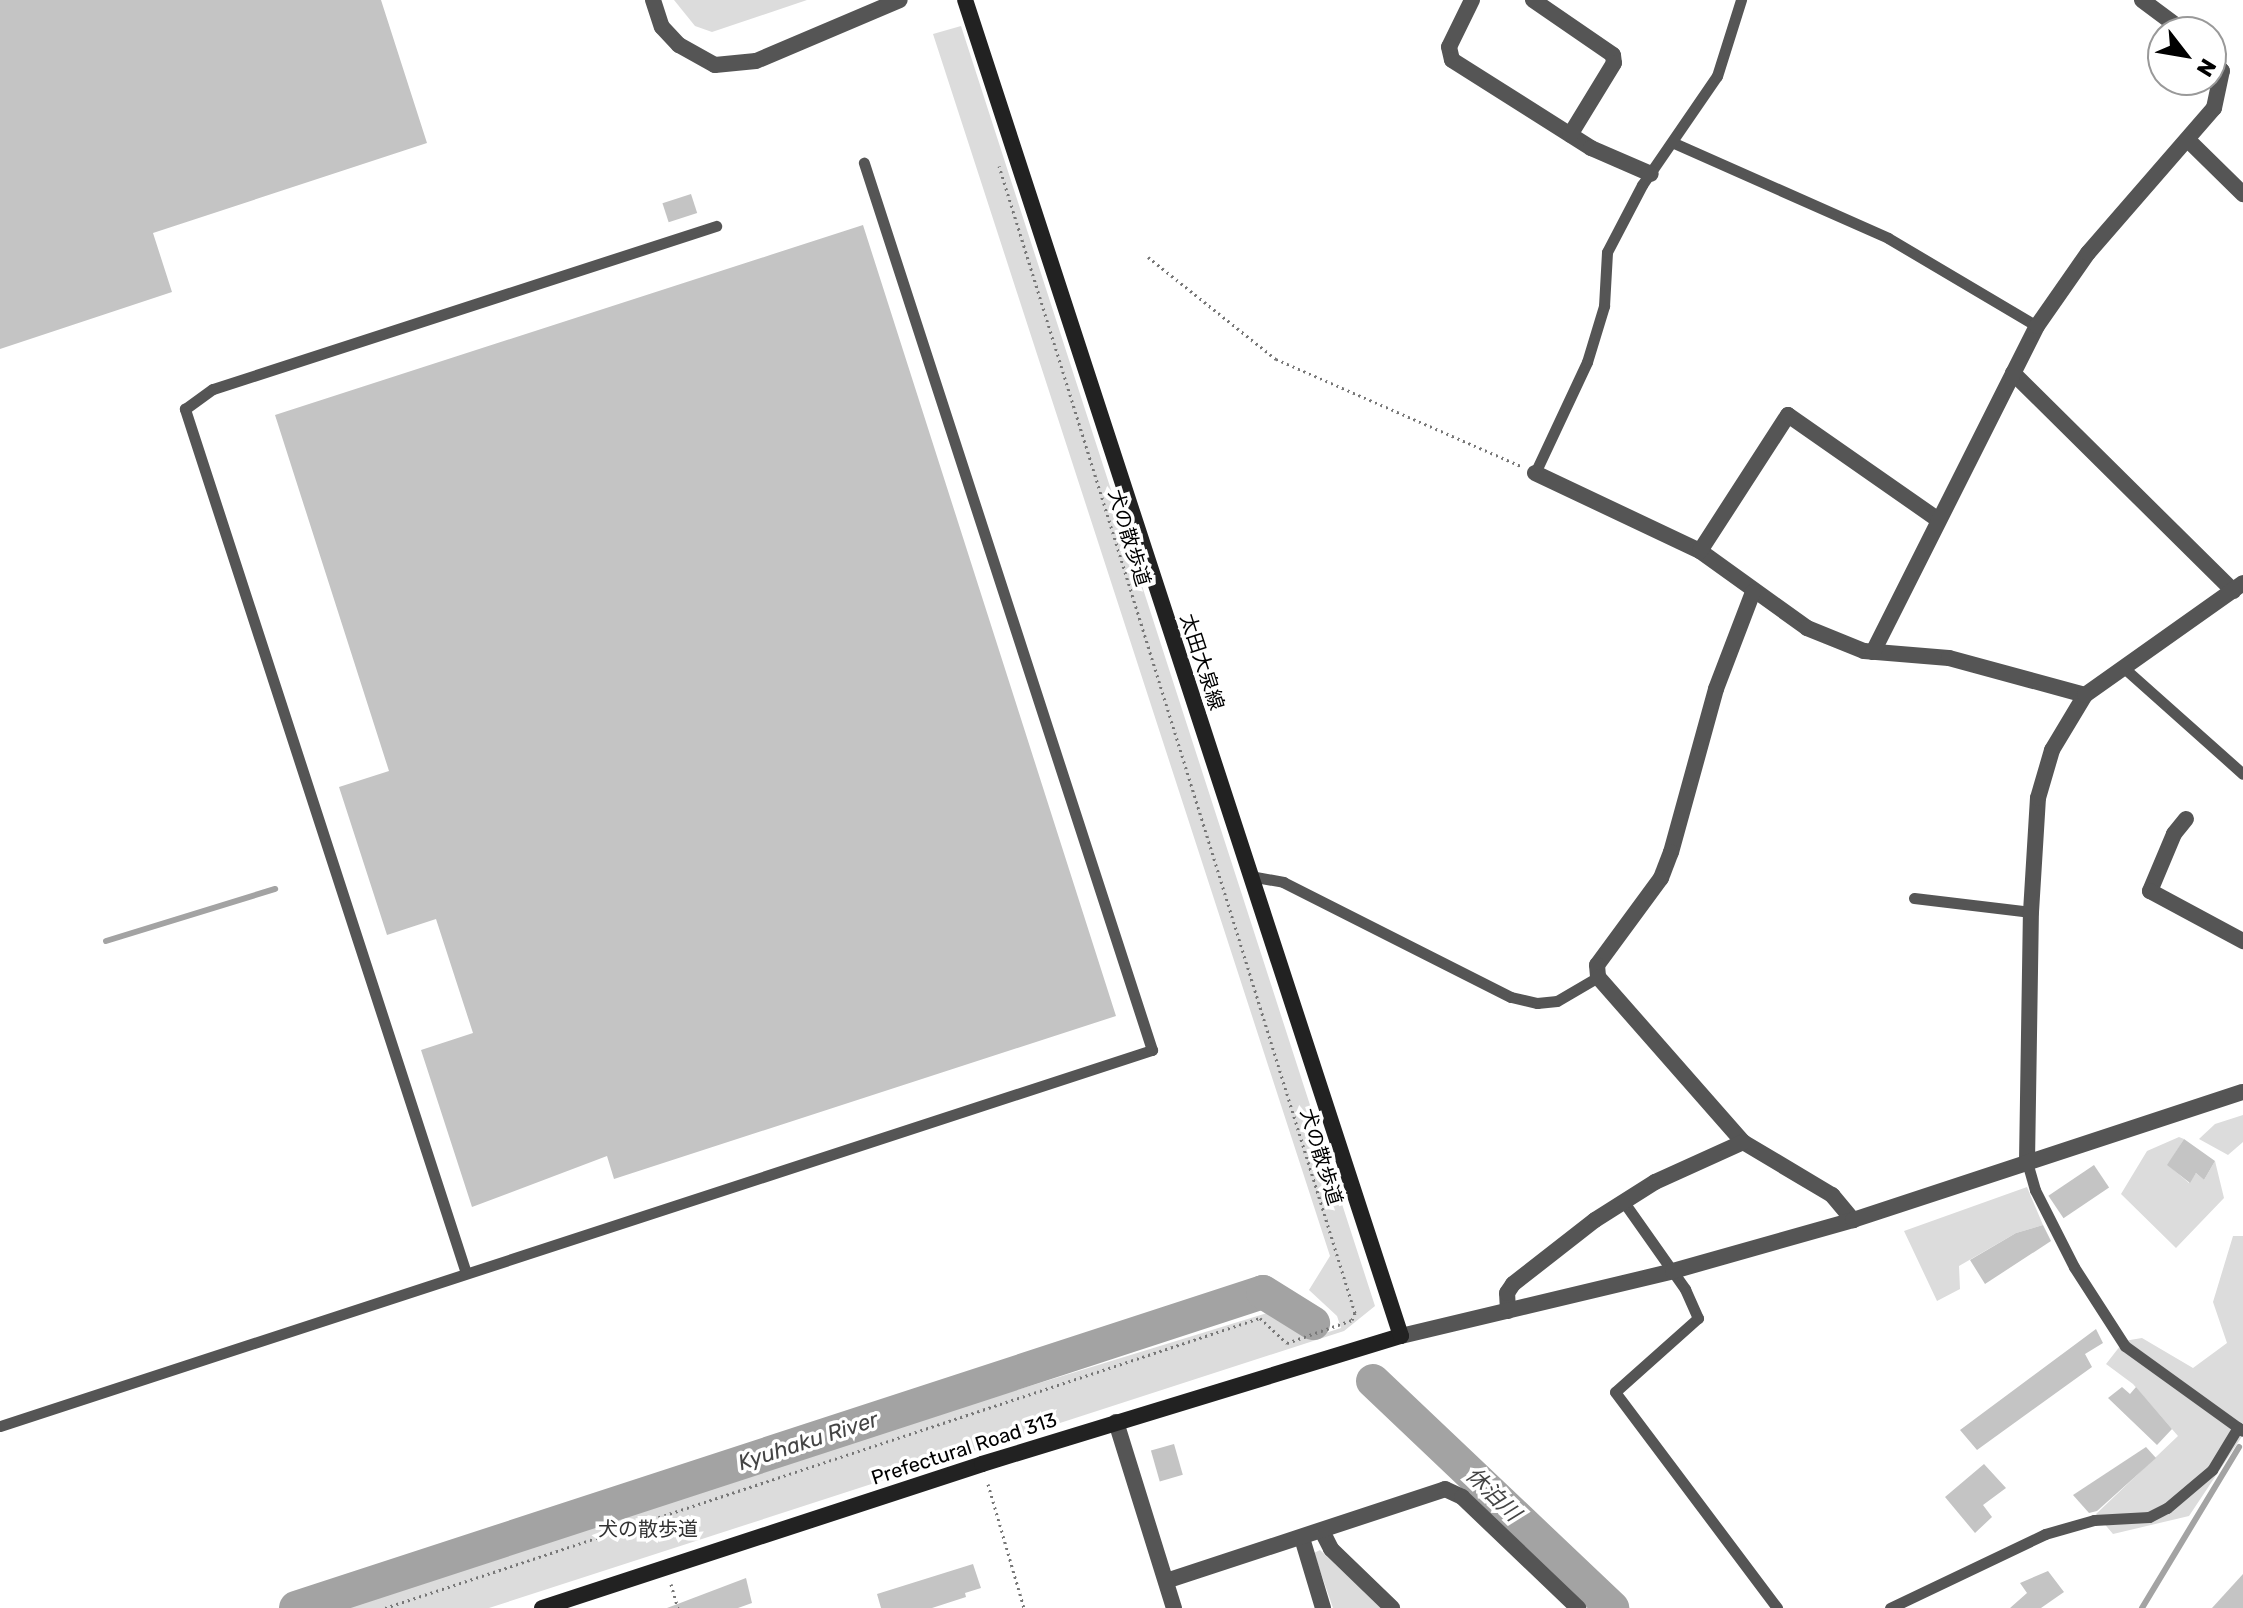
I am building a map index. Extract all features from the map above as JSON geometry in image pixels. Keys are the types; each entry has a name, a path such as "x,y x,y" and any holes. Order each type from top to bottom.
{"main road":[{"name":"太田大泉線","path":"965,0 1401,1336"},
{"name":"Prefectural Road 313","path":"542,1608 1116,1422 1401,1336"}],"street":[{"path":"653,0 662,27 679,45 715,65 756,61 900,0"},
{"path":"1472,0 1449,47 1452,60 1570,135 1651,174"},
{"path":"1533,0 1613,55 1614,63 1570,135"},
{"path":"2142,0 2164,16"},
{"path":"1873,652 1937,519 2037,326 2088,253 2189,141 2214,108 2217,96"},
{"path":"2189,141 2243,194"},
{"path":"2013,373 2238,587 2085,695 2052,750 2038,798 2031,912 2027,1162"},
{"path":"1700,551 1788,415 1937,519"},
{"path":"1535,473 1700,551 1807,628 1873,652 1949,658 2085,695"},
{"path":"1753,592 1716,689 1666,865 1597,965 1598,977 1743,1142 1832,1195 1853,1220"},
{"path":"2186,819 2174,834 2150,891 2243,941"},
{"path":"1401,1336 1673,1271 1853,1220 2243,1092"},
{"path":"1508,1311 1507,1293 1513,1284 1623,1201 1743,1142"},
{"path":"1116,1422 1174,1608"},
{"path":"1166,1581 1445,1489 1455,1491 1578,1608"},
{"path":"1322,1531 1331,1549 1392,1608"},
{"path":"1302,1538 1323,1608"}],"lane":[{"path":"1535,473 1587,362 1604,306 1607,252 1651,174 1717,76 1741,0"},
{"path":"1674,143 1888,238 2037,326"},
{"path":"0,1426 1152,1050 864,163"},
{"path":"466,1273 185,409 213,389 716,226"},
{"path":"2124,668 2243,774"},
{"path":"1250,876 1283,882 1511,997 1537,1003 1557,1001 1598,977"},
{"path":"1914,898 2031,912"},
{"path":"1890,1608 2045,1534 2094,1520 2149,1517 2167,1508 2212,1470 2240,1429 2125,1346 2074,1267 2035,1190 2027,1162"},
{"path":"1623,1201 1673,1271 1698,1318 1615,1392 1777,1608"}],"path":[{"name":"犬の散歩道","path":"385,1608 1260,1318 1287,1343 1352,1320 1355,1313 996,158"},
{"path":"1148,257 1276,359 1535,473"},
{"path":"988,1484 1024,1608"},
{"path":"671,1584 678,1608"}],"green space":[{"path":"674,0 807,0 712,32 695,26"},
{"name":"犬の散歩道","path":"961,26 1375,1306 1344,1331 489,1608 333,1608 645,1504 1274,1311 1316,1336 1341,1328 1337,1316 1309,1290 1330,1256 933,34"},
{"path":"2243,1115 2243,1142 2228,1155 2199,1139 2215,1124"},
{"path":"2179,1137 2184,1139 2168,1165 2189,1183 2196,1173 2204,1180 2215,1161 2224,1198 2176,1248 2121,1194 2147,1151"},
{"path":"2027,1187 2043,1225 2016,1233 1959,1266 1960,1289 1937,1301 1904,1231"},
{"path":"2233,1236 2243,1236 2243,1435 2189,1516 2113,1534 2096,1514 2178,1436 2133,1384 2106,1364 2124,1341 2142,1338 2193,1368 2227,1343 2213,1302"},
{"path":"1320,1550 1382,1608 1333,1608 1314,1553"}],"building":[{"path":"0,0 381,0 427,143 153,233 172,292 0,349"},
{"path":"691,194 697,213 669,222 662,203"},
{"path":"863,225 1116,1016 614,1179 607,1156 472,1207 421,1050 473,1033 436,919 387,935 339,787 389,771 275,415"},
{"path":"2184,1139 2215,1161 2204,1180 2196,1173 2190,1183 2167,1165"},
{"path":"2094,1165 2109,1187 2064,1218 2048,1196"},
{"path":"2043,1225 2051,1241 1985,1284 1970,1260 2016,1233"},
{"path":"2096,1329 2103,1343 2085,1354 2092,1367 1977,1450 1960,1430"},
{"path":"2122,1387 2130,1394 2136,1387 2172,1429 2157,1445 2108,1398"},
{"path":"1174,1444 1183,1475 1160,1481 1151,1451"},
{"path":"2146,1447 2156,1458 2097,1511 2089,1513 2073,1495"},
{"path":"1984,1464 2006,1488 1983,1505 1992,1517 1975,1533 1945,1497"},
{"path":"973,1564 981,1588 965,1593 966,1597 932,1608 881,1608 877,1594"},
{"path":"2048,1571 2064,1592 2041,1608 2010,1608 2027,1593 2020,1583"},
{"path":"2243,1574 2243,1608 2212,1608"},
{"path":"746,1578 752,1603 738,1608 667,1608"}],"waterway":[{"path":"106,941 275,889"},
{"name":"Kyuhaku River","path":"296,1608 1263,1292 1313,1323"},
{"name":"休泊川","path":"1373,1381 1612,1608"},
{"path":"2142,1608 2239,1447"}]}
